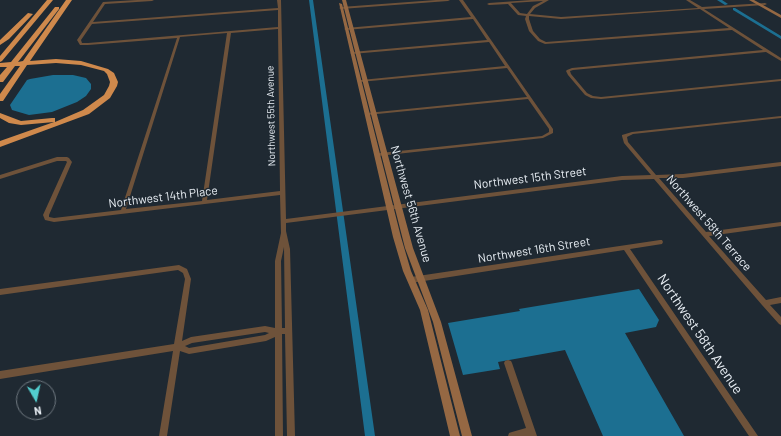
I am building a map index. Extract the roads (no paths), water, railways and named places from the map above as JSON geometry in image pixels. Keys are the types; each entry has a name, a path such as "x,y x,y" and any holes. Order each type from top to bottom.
{"highway":[{"path":"0,43 7,38 44,0"},
{"path":"0,60 50,0"},
{"path":"0,80 64,0"},
{"path":"0,99 69,0"},
{"path":"0,67 69,62 99,67 110,73 113,78 113,86 101,102 86,112 0,144"},
{"path":"0,115 12,121 21,123 53,120 90,105 102,96 108,87 108,79 105,74 90,68 66,64 31,64"}],"street":[{"path":"152,0 104,3 79,40 81,44 280,28"},
{"name":"Northwest 55th Avenue","path":"279,0 283,221 283,231 278,261 280,436"},
{"name":"Northwest 56th Avenue","path":"340,0 344,8 355,53 359,81 399,246 424,310 455,436"},
{"name":"Northwest 56th Avenue","path":"344,0 344,8"},
{"path":"344,8 448,0"},
{"path":"377,156 543,137 551,133 551,129 461,0"},
{"path":"548,0 534,7 528,15 527,22 530,31 539,40 545,43 732,29"},
{"path":"489,4 548,0"},
{"path":"688,0 781,60"},
{"path":"751,0 765,4 781,13"},
{"path":"509,3 518,13 572,18 701,9 758,2 781,17"},
{"path":"90,23 279,9"},
{"path":"349,28 474,18"},
{"path":"204,202 229,32"},
{"path":"123,211 179,36"},
{"path":"355,53 489,41"},
{"path":"768,51 572,68 568,71 586,94 592,97 609,97 781,80"},
{"name":"Northwest 56th Avenue","path":"355,53 365,81 409,248 437,322 468,436"},
{"path":"359,81 508,67"},
{"path":"367,114 529,98"},
{"name":"Northwest 58th Terrace","path":"781,117 632,133 624,136 626,142 655,177 781,322"},
{"name":"Northwest 14th Place","path":"0,177 57,159 67,159 70,162 46,215 47,219 54,220 282,194"},
{"name":"Northwest 15th Street","path":"283,221 622,178 683,176 781,164"},
{"path":"705,234 781,224"},
{"name":"Northwest 55th Avenue","path":"283,231 287,249 291,436"},
{"name":"Northwest 16th Street","path":"411,280 660,242"},
{"name":"Northwest 58th Avenue","path":"626,248 754,436"},
{"path":"0,292 179,267 185,271 188,279 163,436"},
{"path":"764,303 781,300"},
{"path":"0,375 177,347 191,340 264,329 278,332"},
{"path":"177,347 189,352 266,338 278,332 289,330"},
{"path":"508,363 533,434 512,436"}],"water":[{"path":"53,75 73,75 86,78 91,84 91,89 86,96 77,102 52,112 29,115 12,110 10,105 27,80"},
{"path":"639,289 659,320 656,327 625,333 684,436 603,436 565,350 498,362 500,369 463,375 448,323 520,311 519,309"}],"waterway":[{"path":"311,0 370,436"},
{"path":"719,0 726,4"},
{"path":"734,9 781,38"}]}
